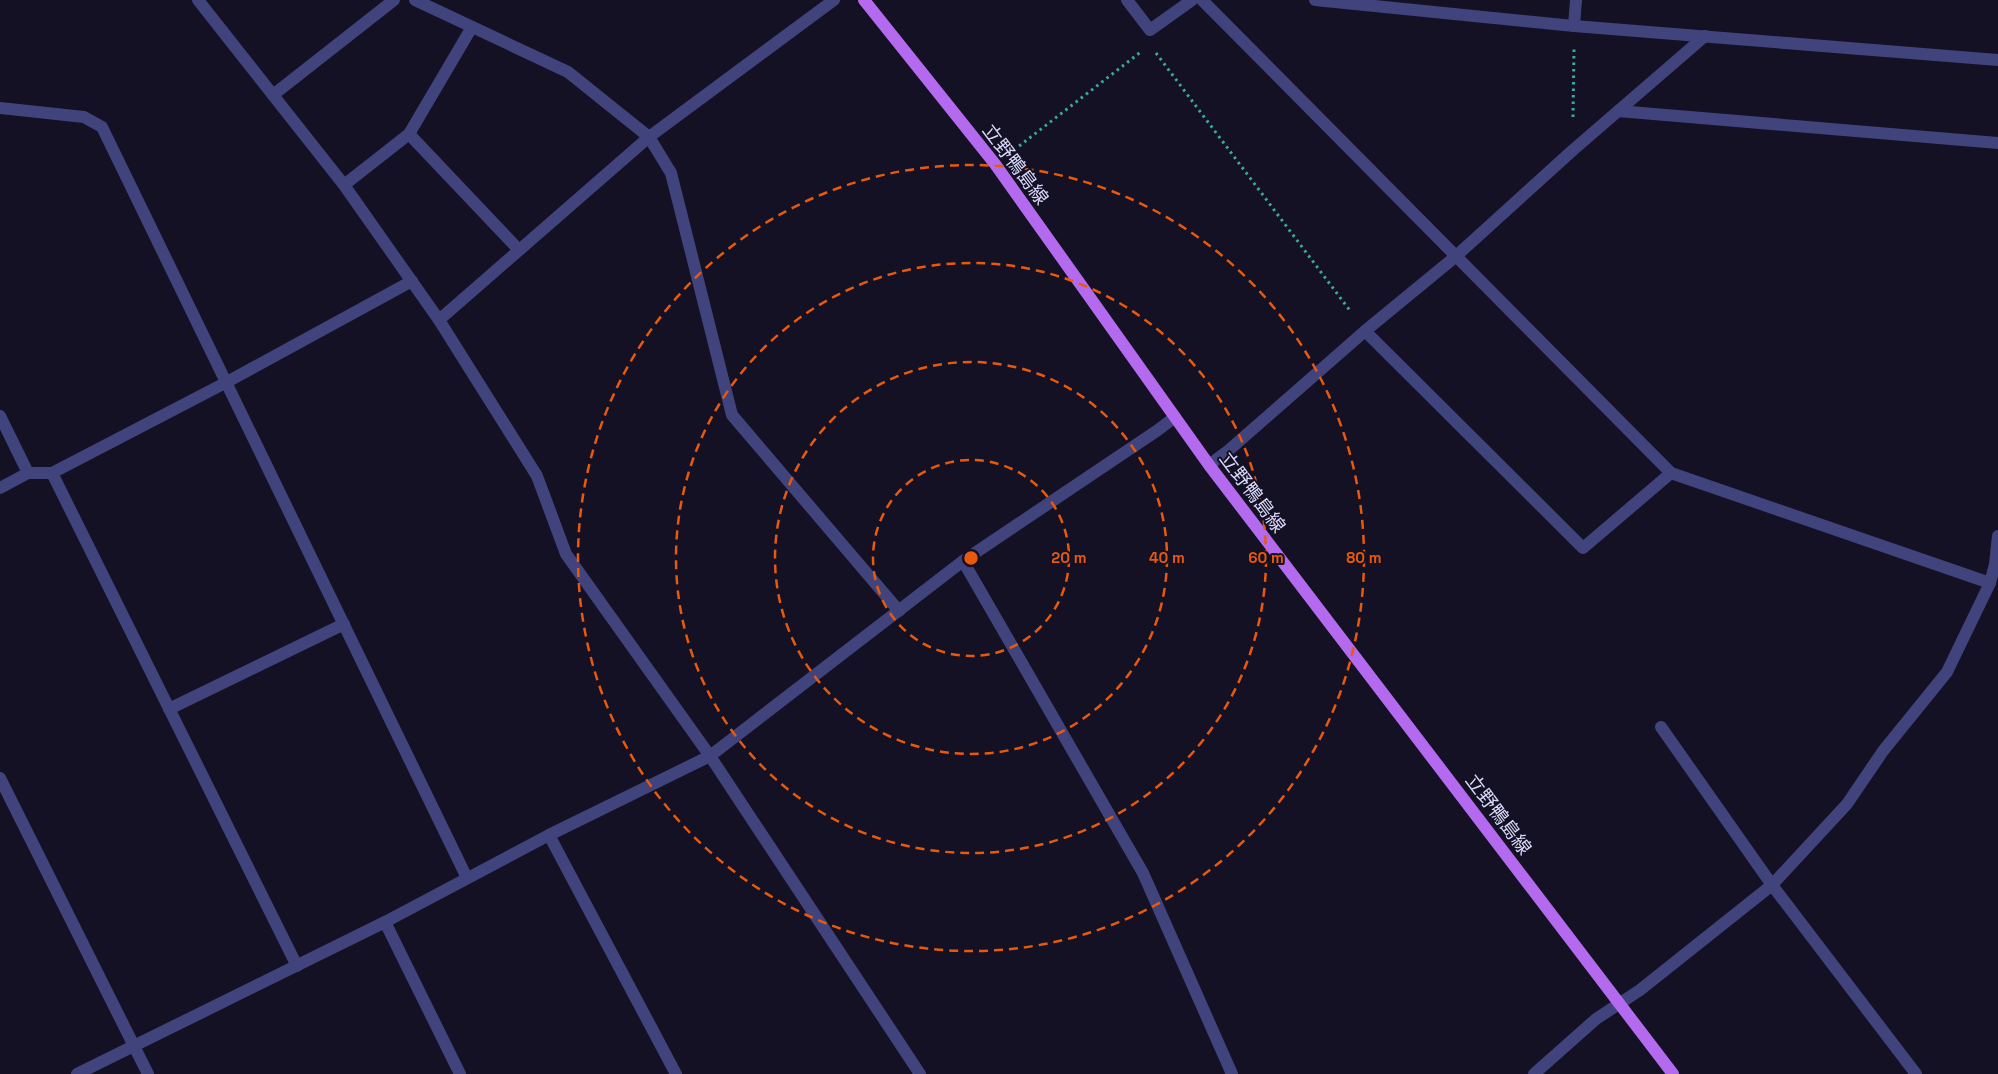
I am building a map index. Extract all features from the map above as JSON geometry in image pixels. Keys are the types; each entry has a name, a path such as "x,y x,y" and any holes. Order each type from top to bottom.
{"main road":[{"name":"立野鴨島線","path":"864,0 995,164 1209,465 1673,1074"}],"street":[{"path":"198,0 344,186 439,320 537,476 566,554 710,756 920,1074"},
{"path":"273,95 394,0"},
{"path":"415,0 568,72 649,137 672,174 732,415 899,610"},
{"path":"439,320 649,137 834,0"},
{"path":"1127,0 1150,30 1192,0"},
{"path":"1202,0 1671,473 1990,583"},
{"path":"1315,0 1574,26 1998,60"},
{"path":"1574,26 1576,0"},
{"path":"344,186 409,134 472,27"},
{"path":"1209,465 1229,450 1365,331 1455,256 1573,150 1705,36"},
{"path":"0,108 84,117 102,127 467,878"},
{"path":"1618,111 1998,143"},
{"path":"409,134 519,250"},
{"path":"0,488 28,473 52,473 227,382 412,281"},
{"path":"1365,331 1583,548 1671,473"},
{"path":"0,416 28,473"},
{"path":"77,1074 385,922 549,835 710,756 963,561 1175,417"},
{"path":"52,473 297,966"},
{"path":"1534,1074 1596,1019 1620,1004 1772,885 1847,804 1883,751 1947,672 1990,583 1996,564 1998,536"},
{"path":"963,561 1143,873 1232,1074"},
{"path":"169,709 344,624"},
{"path":"1661,728 1772,885 1916,1074"},
{"path":"0,778 148,1074"},
{"path":"549,835 676,1074"},
{"path":"385,922 460,1074"}],"path":[{"path":"1573,150 1574,26"},
{"path":"1150,30 1150,45 1365,331"},
{"path":"995,164 1150,45"}]}
